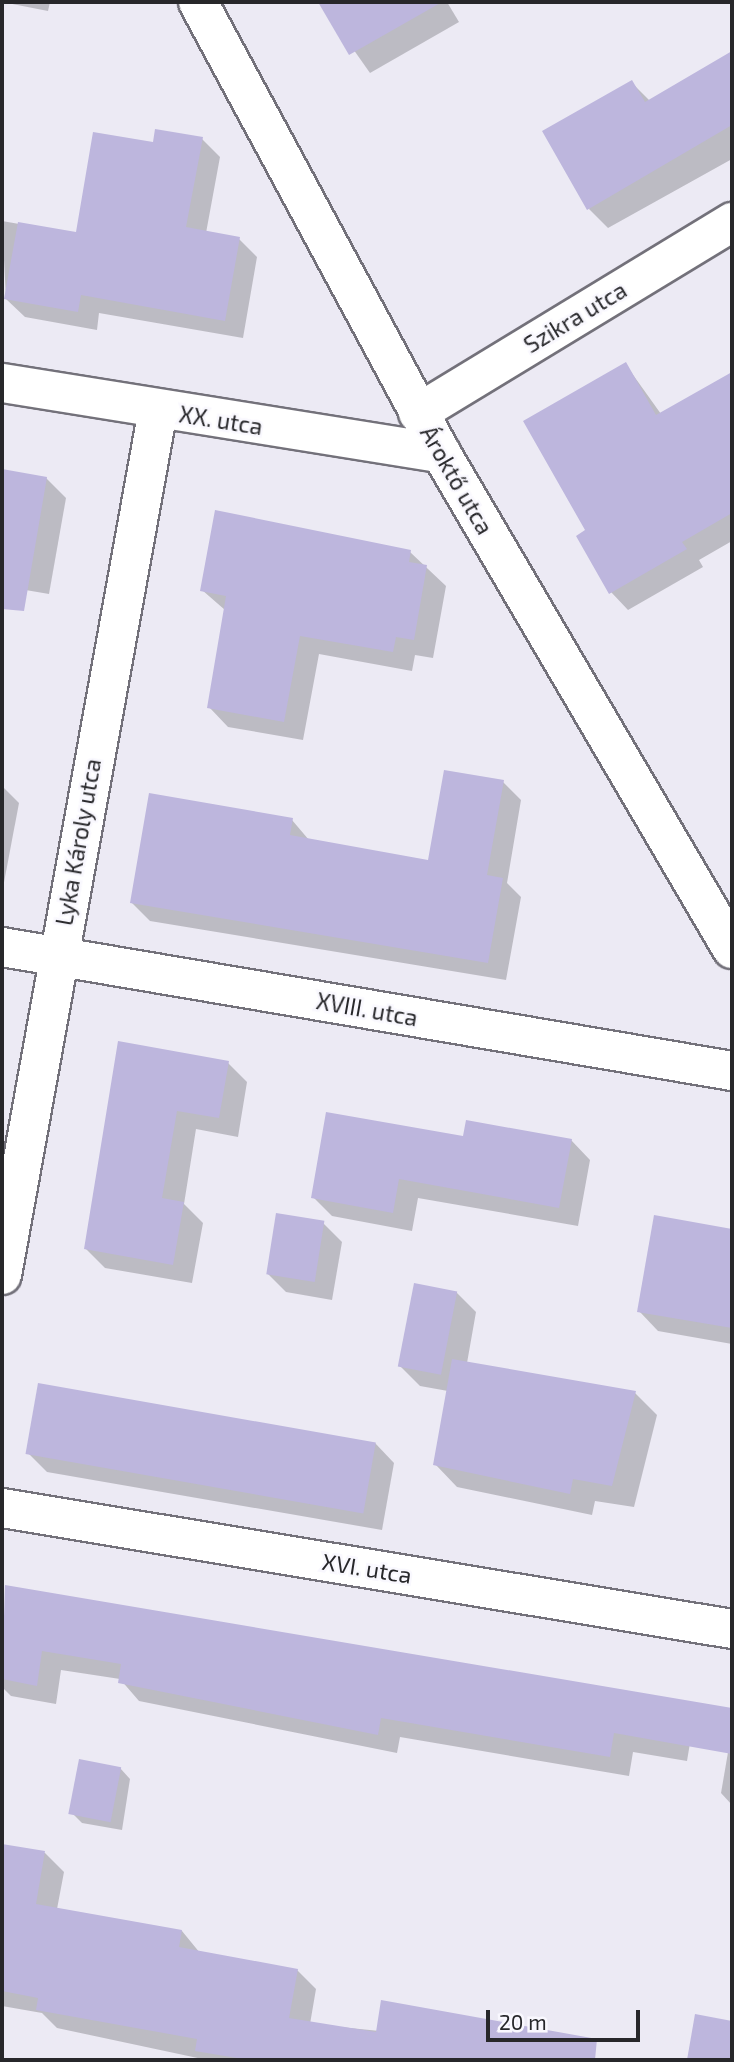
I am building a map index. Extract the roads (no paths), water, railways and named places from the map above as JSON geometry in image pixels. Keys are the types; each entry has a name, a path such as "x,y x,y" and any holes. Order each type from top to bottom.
{"street":[{"name":"Ároktő utca","path":"198,2 418,413 732,949"},
{"name":"Szikra utca","path":"418,413 732,222"},
{"name":"XX. utca","path":"2,383 441,453"},
{"name":"Lyka Károly utca","path":"2,1275 57,956 158,410"},
{"name":"XVIII. utca","path":"2,947 732,1071"},
{"name":"XVI. utca","path":"2,1508 732,1629"}]}
